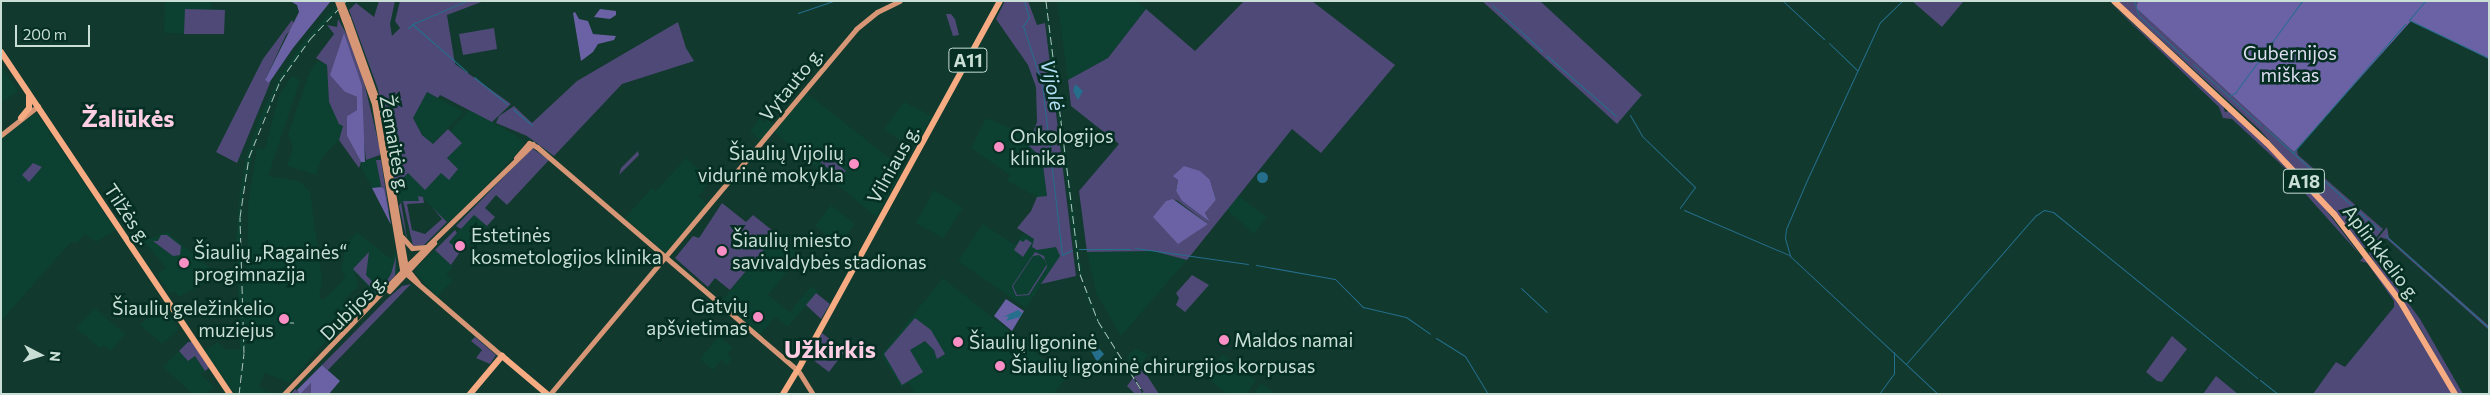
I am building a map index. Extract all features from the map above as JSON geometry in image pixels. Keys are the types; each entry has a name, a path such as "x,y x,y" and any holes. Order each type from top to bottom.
{"highway":[{"name":"Vilniaus g.","path":"783,394 1000,1"},
{"name":"Aplinkkelio g.","path":"2114,1 2267,143 2322,201 2400,301 2455,394"},
{"name":"Tilžės g.","path":"1,52 230,394"},
{"path":"22,118 29,108 29,94"},
{"path":"470,394 502,356 548,394"}],"main road":[{"name":"Žemaitės g.","path":"337,1 346,19 377,100 406,272"},
{"name":"Žemaitės g.","path":"342,1 346,19 374,104 398,252 406,272"},
{"name":"Vytauto g.","path":"548,394 666,258 863,22 900,1"},
{"path":"1,135 38,106"},
{"name":"Dubijos g.","path":"284,394 417,263 437,238 531,144 666,258"},
{"path":"401,234 412,248 428,245"},
{"name":"Dubijos g.","path":"406,272 428,245 437,238"},
{"path":"398,252 396,282 415,281"},
{"path":"666,258 797,370 813,394"},
{"path":"415,281 417,263"},
{"path":"406,272 422,288 502,356"},
{"name":"Dubijos g.","path":"289,394 396,282"}],"shaded area":[{"path":"165,1 212,1 211,9 225,10 224,34 164,33"},
{"path":"379,1 395,1 390,24 392,36 400,28 395,21 400,1 484,1 447,15 455,64 511,104 492,122 440,95 438,98 427,92 413,118 422,135 433,144 448,129 462,143 447,158 458,169 449,180 441,173 425,190 408,173 399,182 394,180 378,89 349,10 356,3 374,17"},
{"path":"1005,1 1028,1 1037,25 1045,23 1076,276 1041,284 1060,256 1056,247 1037,250 1032,247 1034,239 1017,228 1031,211 1037,197 1047,196 1042,158 1028,145 1037,122 1036,87 1028,65 996,19"},
{"path":"1044,1 1047,6 1083,282 1099,321 1131,375 1097,322 1088,301 1077,265"},
{"path":"1057,1 1136,1 1146,9 1108,58 1068,80"},
{"path":"1244,1 1312,1 1395,65 1321,153 1292,129 1187,260 1153,251 1087,252 1079,191 1119,144 1071,106 1068,80 1108,58 1146,9 1195,51","holes":["1178,180 1210,180 1216,200 1205,213 1210,222 1182,201 1176,191","1173,199 1178,201 1208,224 1203,225"]},
{"path":"1482,1 1540,1 1642,95 1617,124"},
{"path":"1912,1 1963,1 1963,2 1942,27"},
{"path":"2108,1 2223,105 2225,112 2229,111 2259,138 2317,198 2360,255 2302,190 2301,183 2232,119 2223,118 2219,107"},
{"path":"2118,1 2138,1 2136,8 2294,152 2297,149 2298,155 2383,229 2368,247 2364,248 2260,130"},
{"path":"336,6 337,10 310,40 281,82 258,132 242,199 241,269 247,269 248,205 257,148 265,149 279,95 292,76 300,80 268,176 299,181 310,191 322,279 319,298 324,300 346,277 341,271 346,244 357,232 388,257 391,258 396,251 398,272 378,296 352,271 358,280 357,288 343,301 351,313 289,383 265,373 259,387 272,394 235,394 205,351 217,342 225,349 240,349 236,240 240,192 247,154 258,122 278,80 300,46"},
{"path":"185,9 225,10 224,34 184,34"},
{"path":"946,14 951,14 955,19 959,35 953,36"},
{"path":"338,19 350,40 364,82 380,149 380,155 366,160 360,106 362,86 345,92 357,97 357,110 347,116 347,136 361,162 359,168 339,140 343,126 339,124 329,102 327,65 316,58 334,34 327,25 337,27"},
{"path":"292,20 295,25 286,35 266,78 270,83 237,163 216,152 263,59"},
{"path":"678,22 686,48 694,61 622,84 554,156 527,136 496,123 499,116 514,106 532,123 577,81"},
{"path":"494,28 497,49 463,55 459,34"},
{"path":"318,61 327,65 329,102 343,126 339,140 322,157 316,175 287,166 293,148 288,134 310,71"},
{"path":"1,65 18,91 1,103"},
{"path":"427,92 464,112 432,144 422,135 413,118"},
{"name":"Šiaulių Vijolių vidurinė mokykla","path":"807,93 903,169 876,217 774,132"},
{"path":"904,102 932,116 916,146 905,138 899,140 884,129"},
{"path":"470,109 523,140 523,147 452,221 447,222 420,195 419,201 400,203 396,181 399,182 407,173 442,173 449,179 447,158 462,143 450,131"},
{"path":"36,113 116,230 96,242 85,234 77,243 71,242 1,321 1,138"},
{"path":"759,118 764,122 767,119 774,125 761,141 750,132"},
{"name":"Onkologijos klinika","path":"986,118 1032,137 1028,145 1042,158 1047,197 1037,197 1007,181 1010,175 971,148"},
{"path":"532,148 549,160 507,205 496,195 485,208 495,217 487,226 474,215 461,229 456,226"},
{"path":"638,151 639,155 619,175 621,168"},
{"path":"821,151 846,171 840,178 815,158"},
{"path":"376,157 381,187 372,188 359,163"},
{"path":"686,158 711,179 699,196 708,205 668,253 664,253 625,218 652,188 656,191"},
{"path":"376,160 381,160 389,212 385,206"},
{"path":"33,163 42,167 29,182 22,175"},
{"path":"934,190 963,208 943,238 916,223"},
{"path":"1237,195 1267,217 1254,234 1226,209"},
{"path":"418,196 423,197 424,203 407,204 412,230 425,234 442,219 432,207 447,222 424,245 413,246 403,201 419,201"},
{"path":"401,202 408,244 399,206"},
{"name":"Šiaulių miesto savivaldybės stadionas","path":"722,203 746,222 753,215 777,234 730,290 715,278 708,287 675,258 693,236 699,238"},
{"path":"831,205 855,224 842,241 834,233 830,239 815,226"},
{"path":"474,214 487,226 462,254 449,242"},
{"path":"983,224 1015,245 1024,233 1034,239 1032,247 1037,250 1056,247 1060,256 1026,308 958,261"},
{"path":"2387,227 2389,238 2489,326 2489,330 2387,239 2381,238 2370,251 2420,319 2463,394 2457,394 2419,326 2369,254 2369,249"},
{"path":"455,230 457,233 449,242 460,252 451,265 435,250"},
{"name":"Šiaulių „Ragainės“ progimnazija","path":"167,232 210,268 208,281 179,297 175,291 170,294 157,274 166,268 144,241"},
{"path":"777,234 800,256 768,295 790,312 811,286 818,291 788,327 775,317 760,335 721,302"},
{"path":"161,235 167,235 181,246 180,255 173,256 153,241 158,241"},
{"path":"1026,239 1032,243 1023,257 1014,250 1020,240 1023,242"},
{"path":"435,250 453,267 446,274 453,280 437,297 416,273 417,267"},
{"path":"1153,251 1187,260 1121,336 1096,293 1087,252"},
{"path":"369,252 366,275 381,291 378,295 353,269"},
{"path":"1035,252 1044,256 1045,260 1039,255 1033,256 1013,286 1017,295 1028,294 1046,266 1046,263 1047,267 1029,295 1016,296 1012,286"},
{"path":"396,256 395,276 382,289 391,274"},
{"path":"2364,256 2387,285 2452,394 2313,394 2336,362 2345,367 2394,307 2394,301 2367,263 2360,261"},
{"path":"1192,275 1209,285 1185,312 1176,305 1179,298 1176,293"},
{"name":"Šiaulių ligoninė","path":"943,278 1050,364 1065,380 1053,394 915,394 909,383 901,387 881,355"},
{"path":"411,284 328,370 322,365 387,299 402,286"},
{"path":"816,293 830,304 821,319 806,305"},
{"path":"95,308 125,334 111,351 104,345 100,348 76,328"},
{"path":"155,311 163,315 168,312 179,329 162,344 140,325"},
{"path":"915,318 931,330 945,354 937,359 934,350 925,341 910,350 923,372 902,385 884,354"},
{"path":"822,333 845,351 829,372 809,357"},
{"path":"719,336 733,348 727,354 732,359 727,365 721,360 713,370 700,359"},
{"path":"2172,336 2187,349 2162,382 2157,381 2146,372"},
{"path":"475,337 496,355 490,364 476,358 482,350 471,341"},
{"path":"188,342 192,342 205,361 209,368 205,371 195,356 188,361 179,351"},
{"path":"1135,349 1149,354 1136,370 1127,356"},
{"path":"179,351 188,361 195,356 205,371 201,375 215,387 205,394 193,394 163,367"},
{"path":"1223,354 1256,381 1246,394 1227,394 1204,375"},
{"path":"1142,370 1159,394 1145,394 1134,377"},
{"path":"2216,376 2238,394 2203,394"},
{"path":"1133,378 1143,394 1135,394 1127,386"},
{"path":"311,383 311,394 291,394 295,389 300,393"},
{"path":"1261,384 1267,387 1275,394 1253,394"}],"green space":[{"path":"290,1 331,1 293,48 269,83 265,80 299,12 297,5"},
{"name":"Gubernijos miškas","path":"2138,1 2489,1 2489,59 2411,21 2294,152 2136,8"},
{"path":"600,9 616,11 616,15 610,19 594,17"},
{"path":"575,12 579,19 588,21 593,34 616,36 614,40 598,44 593,52 581,61 573,13"},
{"path":"344,33 362,86 365,162 361,162 347,136 347,116 357,110 357,97 345,92 330,75"},
{"path":"1184,166 1200,171 1210,180 1216,200 1205,213 1210,222 1182,201 1176,191 1178,180 1173,176"},
{"path":"381,187 384,189 391,225 372,188"},
{"path":"1173,199 1208,224 1178,244 1153,217 1166,201"},
{"path":"1006,299 1024,311 1012,331 994,316"},
{"path":"322,365 340,381 329,394 311,394 311,383 300,394 297,390"}],"water":[{"path":"1075,84 1083,91 1078,100 1073,91"},
{"path":"1262,171 1268,177 1262,183 1256,177"},
{"path":"1018,310 1022,313 1020,317 1006,321 1009,316 1003,317"},
{"path":"1095,344 1104,354 1097,362 1091,351"}],"waterway":[{"path":"408,28 415,23 466,1"},
{"path":"798,13 833,1"},
{"name":"Vijolė","path":"1024,1 1029,17 1023,26 1042,84 1062,255 1072,250"},
{"path":"1783,1 1824,39"},
{"path":"1902,1 1880,22 1807,180 1786,229 1785,238 1790,256 1938,394"},
{"path":"2134,1 2139,16 2188,60"},
{"path":"2229,96 2235,93 2302,1"},
{"path":"2425,1 2409,20 2489,58"},
{"path":"1492,5 1542,51"},
{"path":"412,24 467,72"},
{"path":"2293,153 2405,24"},
{"path":"1829,43 1857,70"},
{"path":"1546,55 1616,116"},
{"path":"2193,64 2261,125"},
{"path":"474,77 507,104"},
{"path":"513,109 532,125"},
{"path":"1630,115 1642,136 1695,187 1680,208"},
{"path":"2264,127 2379,230"},
{"path":"1684,210 1789,255"},
{"path":"1906,364 2035,216 2044,210 2053,212 2257,378"},
{"path":"2385,235 2489,328"},
{"name":"Vijolė","path":"1135,248 1248,264"},
{"name":"Vijolė","path":"1079,249 1130,249"},
{"name":"Vijolė","path":"1256,265 1335,279 1363,307 1406,317 1430,334"},
{"path":"1521,288 1547,312"},
{"name":"Vijolė","path":"1436,338 1465,356 1488,394"},
{"path":"1879,394 1894,373 1894,352"},
{"path":"2260,380 2278,394"}],"railway":[{"path":"239,394 244,353 240,217 249,157 280,81 310,39 346,1"},
{"path":"1046,1 1080,274 1098,321 1144,394"},
{"path":"286,322 298,323"}],"place":[{"name":"Onkologijos klinika","path":"999,147"},
{"name":"Šiaulių Vijolių vidurinė mokykla","path":"854,164"},
{"name":"Estetinės kosmetologijos klinika","path":"460,246"},
{"name":"Šiaulių miesto savivaldybės stadionas","path":"722,251"},
{"name":"Šiaulių „Ragainės“ progimnazija","path":"184,263"},
{"name":"Gatvių apšvietimas","path":"758,317"},
{"name":"Šiaulių geležinkelio muziejus","path":"284,319"},
{"name":"Maldos namai","path":"1224,340"},
{"name":"Šiaulių ligoninė","path":"958,342"},
{"name":"Šiaulių ligoninė chirurgijos korpusas","path":"1000,366"}],"district":[{"name":"Žaliūkės","path":"128,118"},
{"name":"Užkirkis","path":"830,349"}]}
